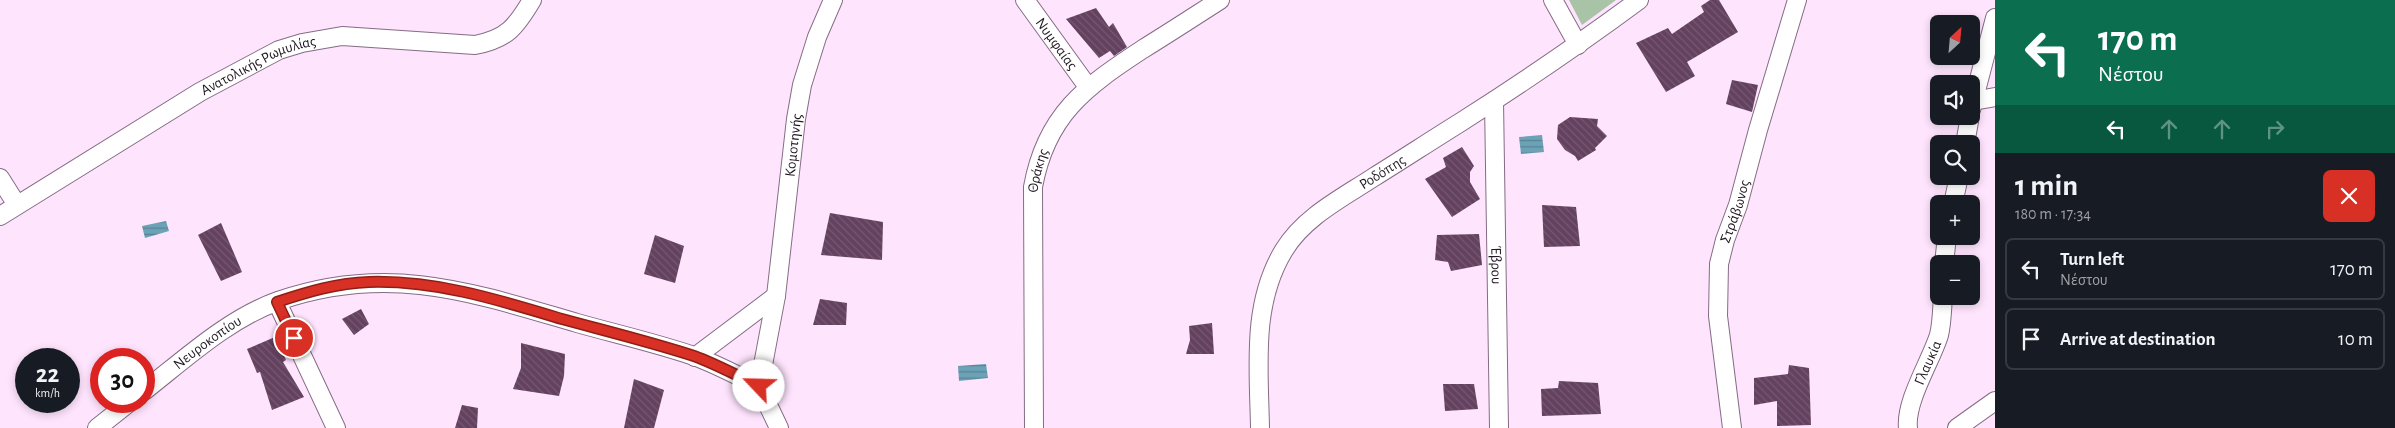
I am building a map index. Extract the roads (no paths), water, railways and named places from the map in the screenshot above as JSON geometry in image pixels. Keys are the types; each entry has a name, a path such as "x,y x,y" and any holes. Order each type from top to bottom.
{"street":[{"name":"Ανατολικής Ρωμυλίας","path":"0,216 200,92 279,50 302,43 342,36 463,46 481,44 510,32 532,0"},
{"name":"Κομοτηνής","path":"759,386 776,296 796,119 802,85 817,37 834,0"},
{"name":"Νυμφαίας","path":"1025,0 1088,87"},
{"name":"Θράκης","path":"1034,428 1033,187 1041,155 1052,132 1065,112 1088,87 1220,0"},
{"path":"1553,0 1578,45"},
{"name":"Ροδόπης","path":"1260,428 1260,323 1274,271 1291,240 1304,225 1327,207 1578,45 1639,0"},
{"name":"Στράβωνος","path":"1732,428 1716,295 1719,264 1725,240 1738,205 1763,112 1797,0"},
{"path":"1980,75 1995,18"},
{"path":"1980,104 1995,97"},
{"name":"Έβρου","path":"1494,100 1499,428"},
{"path":"0,178 17,206"},
{"name":"Νευροκοπίου","path":"155,383 228,327 277,302 313,290 345,284 372,282 424,285 470,293 516,305 695,357 759,386"},
{"path":"695,357 776,296"},
{"path":"277,302 336,428"},
{"name":"Γλαυκία","path":"1908,428 1908,418 1913,400 1939,334 1942,305"},
{"path":"759,386 779,428"},
{"path":"1958,428 1995,401"},
{"path":"97,428 116,413"}],"water":[{"path":"1542,135 1544,152 1521,154 1519,137"},
{"path":"166,221 169,231 145,238 142,226"},
{"path":"986,364 988,378 959,381 958,366"}]}
